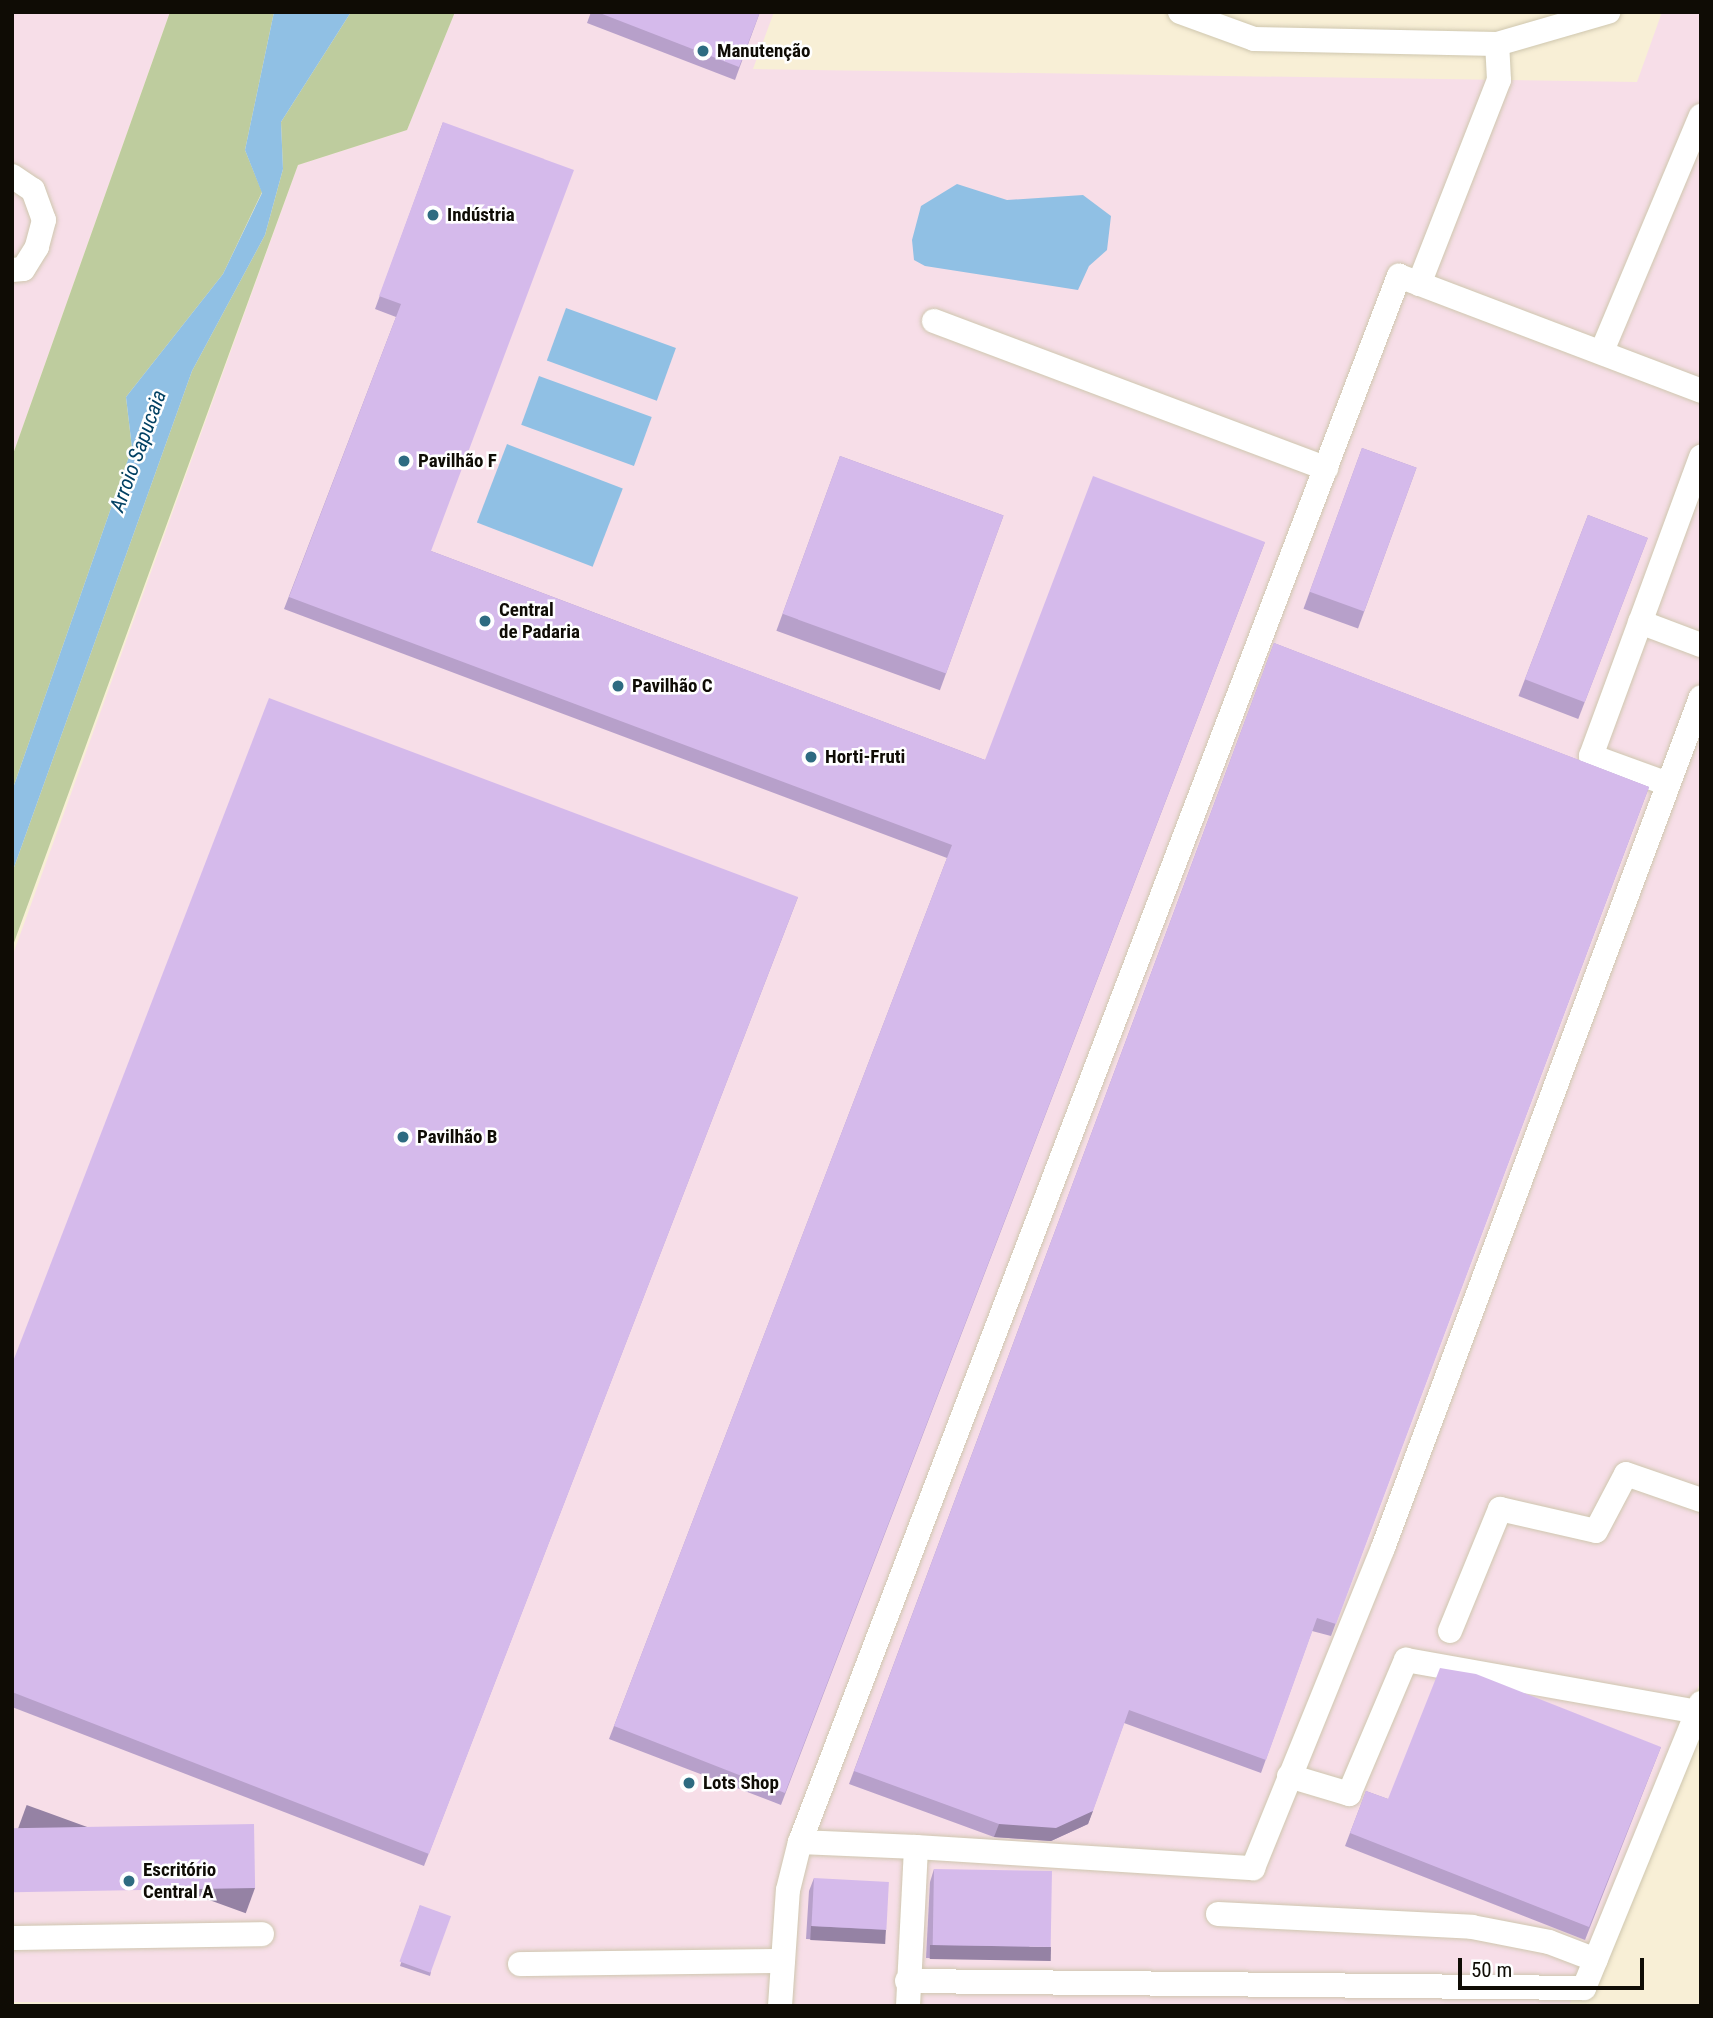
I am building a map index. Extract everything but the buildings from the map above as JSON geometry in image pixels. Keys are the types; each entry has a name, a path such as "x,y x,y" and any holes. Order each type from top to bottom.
{"lane":[{"path":"1181,12 1254,39 1497,44 1608,12"},
{"path":"1419,284 1499,80 1497,44"},
{"path":"1602,351 1701,116"},
{"path":"12,176 33,190 44,220 37,247 23,269 12,270"},
{"path":"780,2006 783,1961 800,1842 1399,276 1602,351 1701,391"},
{"path":"934,321 1326,468"},
{"path":"1668,784 1591,755 1701,457"},
{"path":"1640,622 1701,645"},
{"path":"800,1842 1253,1868 1382,1548 1701,698"},
{"path":"1450,1631 1500,1509 1596,1531 1626,1474 1701,1500"},
{"path":"916,1847 907,1994 1584,1989 1699,1708 1406,1660 1349,1794 1289,1776"},
{"path":"1218,1914 1472,1927 1549,1942 1596,1960"},
{"path":"12,1938 262,1934"},
{"path":"520,1964 783,1961"}],"shaded area":[{"path":"12,12 170,12 12,457"},
{"path":"455,12 774,12 753,69 1637,82 1662,12 1701,12 1701,1680 1569,2006 12,2002 12,957 298,165 407,130"}],"green space":[{"path":"170,12 274,12 245,150 262,192 223,274 126,397 132,448 12,791 12,457"},
{"path":"351,12 455,12 407,130 298,165 12,948 12,873 192,371 265,235 283,169 281,122"}],"water":[{"name":"Arroio Sapucaia","path":"274,12 351,12 281,122 283,169 265,235 192,371 12,873 12,791 132,448 126,397 223,274 262,193 245,150"},
{"path":"957,184 1007,200 1083,195 1111,216 1107,250 1089,266 1078,290 925,266 914,260 912,240 921,206"},
{"path":"566,308 676,348 657,401 547,361"},
{"path":"539,376 652,417 634,466 521,425"},
{"path":"507,444 623,488 593,567 477,522"}],"place":[{"name":"Manutenção","path":"703,51"},
{"name":"Indústria","path":"433,215"},
{"name":"Pavilhão F","path":"404,461"},
{"name":"Central de Padaria","path":"485,621"},
{"name":"Pavilhão C","path":"618,686"},
{"name":"Horti-Fruti","path":"811,757"},
{"name":"Pavilhão B","path":"403,1137"},
{"name":"Lots Shop","path":"689,1783"},
{"name":"Escritório Central A","path":"129,1881"}]}
